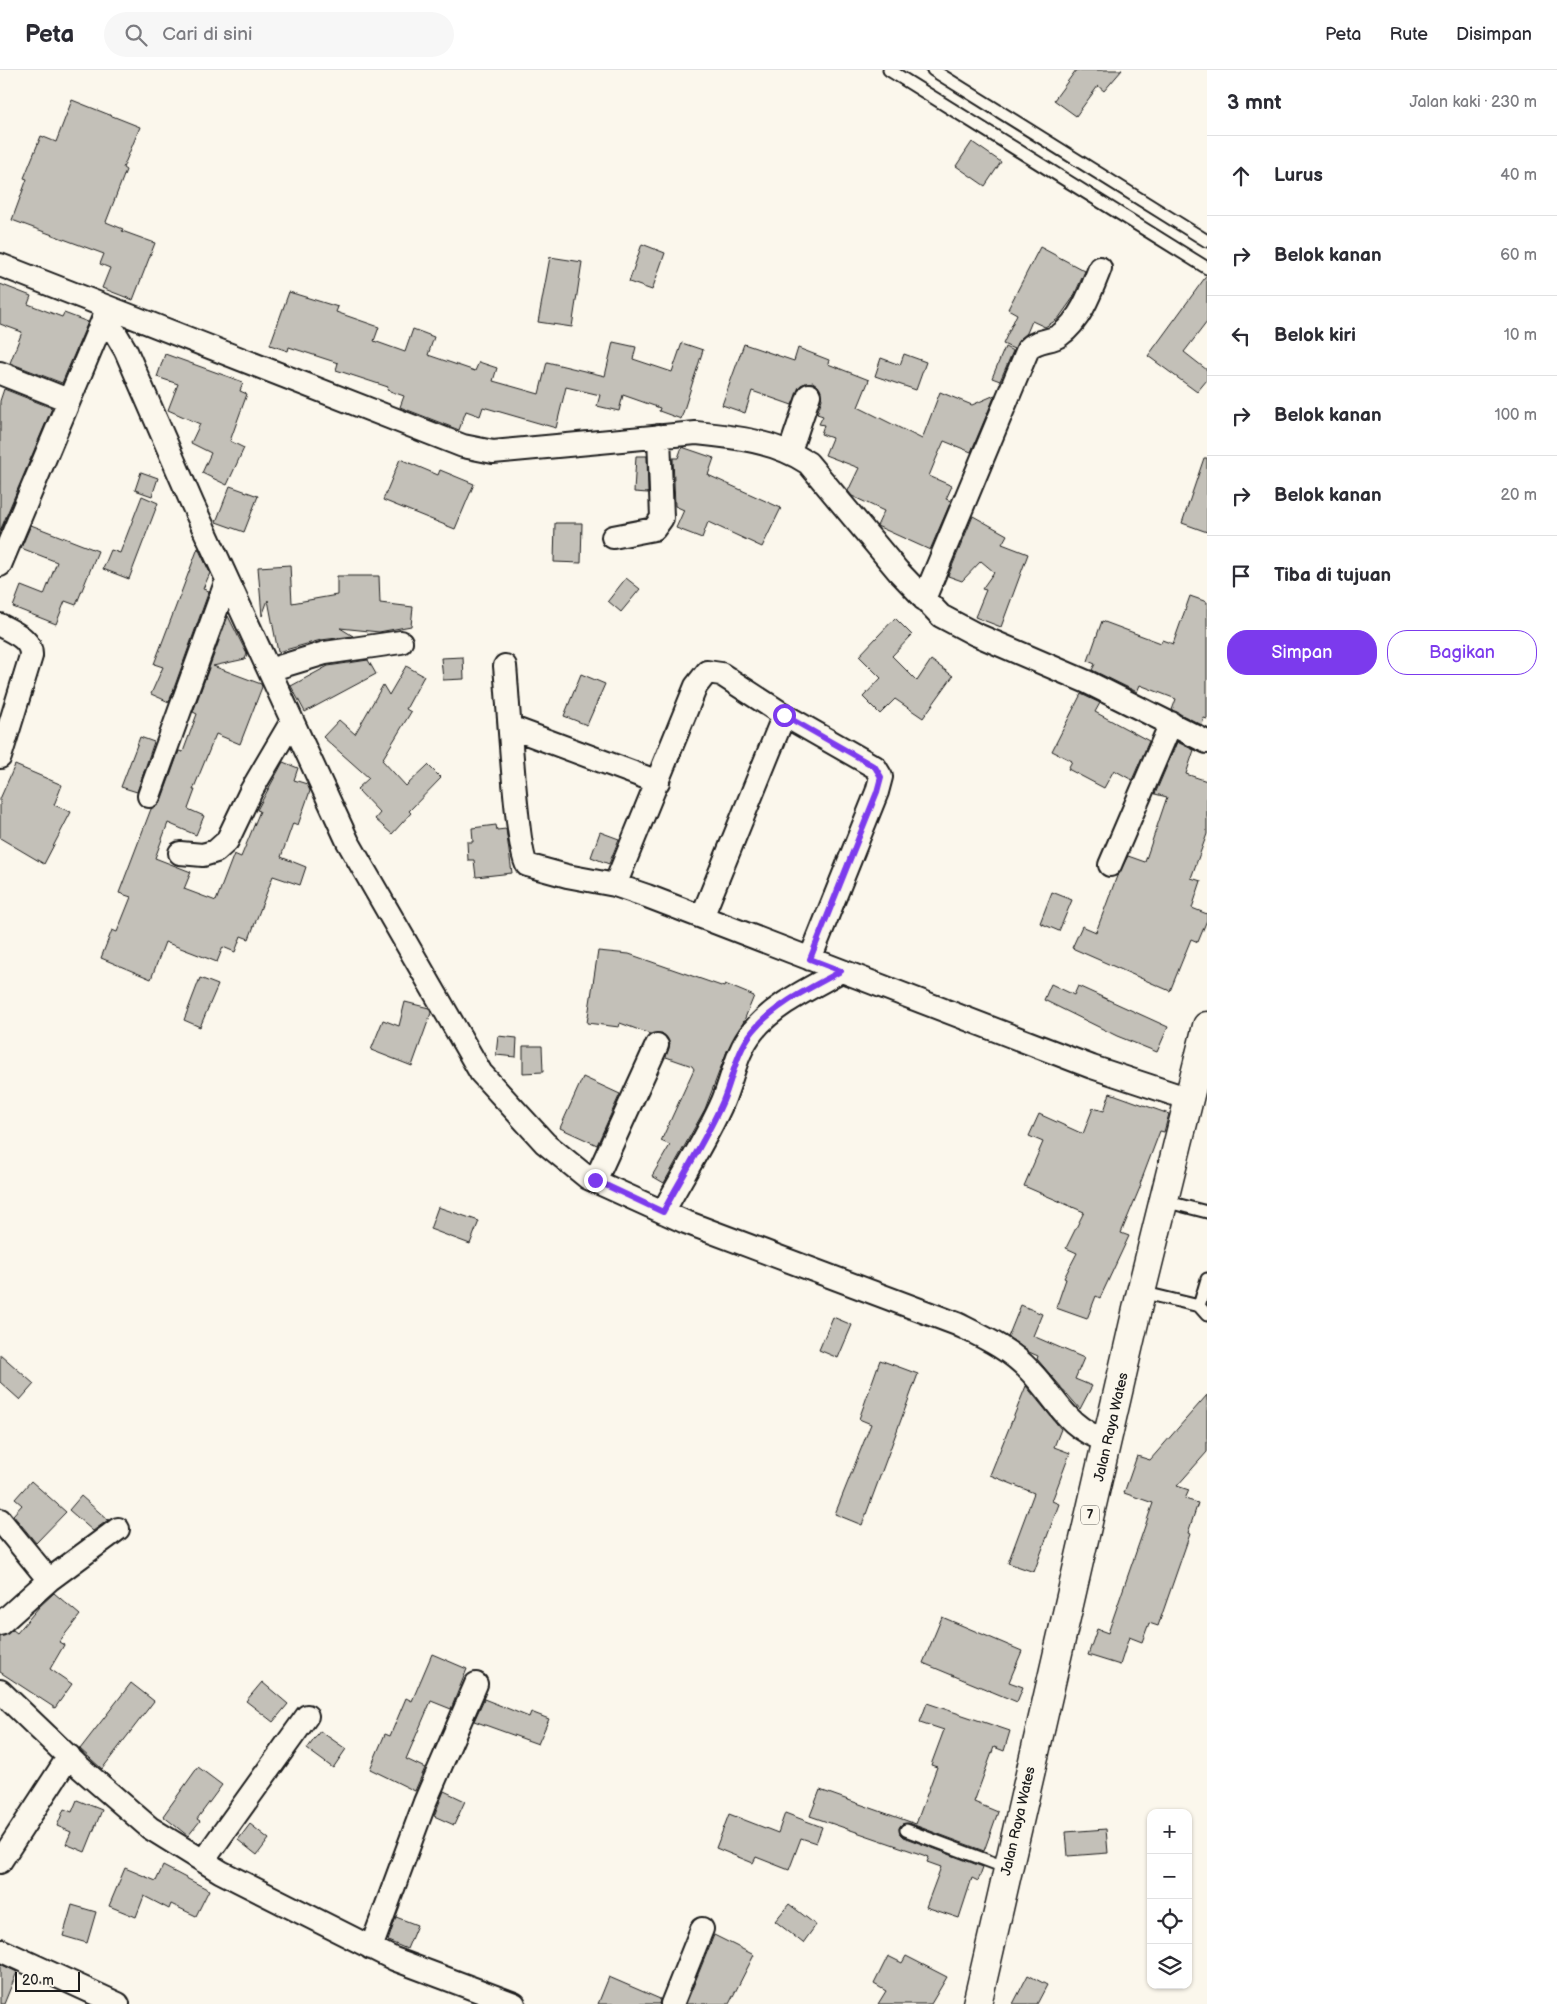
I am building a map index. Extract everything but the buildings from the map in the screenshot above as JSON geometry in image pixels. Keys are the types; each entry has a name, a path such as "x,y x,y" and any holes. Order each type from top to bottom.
{"highway":[{"name":"Jalan Raya Wates","path":"977,2004 1141,1292 1207,1026"}],"street":[{"path":"0,265 106,315 463,446 493,452 696,433 728,436 790,451 808,463 924,599 941,616 975,634 1087,682 1207,742"},
{"path":"924,599 1028,349 1035,343 1060,336 1075,320 1090,295 1100,268"},
{"path":"0,565 68,400 106,315"},
{"path":"106,315 126,351 348,842 481,1073 545,1143 588,1178 663,1212 956,1324 1000,1344 1030,1370 1075,1426 1090,1435 1107,1441"},
{"path":"0,374 68,400"},
{"path":"790,451 809,395"},
{"path":"613,537 654,529 662,518 659,436"},
{"path":"149,796 228,580"},
{"path":"0,625 28,642 32,649 32,656 0,757"},
{"path":"269,670 325,653 401,642"},
{"path":"505,666 523,859 533,867 615,886 702,917 1092,1067 1189,1099"},
{"path":"615,886 696,686 706,672 721,674 784,715 875,767 881,777 877,792 810,959"},
{"path":"702,917 784,715"},
{"path":"180,853 203,855 216,850 227,841 250,791 292,721"},
{"path":"1110,865 1171,723"},
{"path":"510,727 658,782"},
{"path":"663,1212 723,1102 739,1054 753,1031 772,1014 800,994 841,971"},
{"path":"595,1180 657,1045"},
{"path":"0,1520 49,1580"},
{"path":"0,1624 49,1580 118,1529"},
{"path":"371,1948 425,1802 476,1684"},
{"path":"0,1690 69,1756 150,1828 202,1861 371,1948 470,1996 514,2004"},
{"path":"202,1861 307,1716"},
{"path":"0,1862 69,1756"},
{"path":"672,2004 702,1929"},
{"path":"0,1950 118,2004"}],"lane":[{"path":"889,70 1207,268"},
{"path":"933,70 1207,241"},
{"path":"1164,1202 1207,1212"},
{"path":"1141,1292 1203,1310 1207,1278"},
{"path":"906,1830 1007,1868"}],"route":[{"path":"595,1180 663,1212 723,1102 739,1054 753,1031 772,1014 800,994 841,971 810,959 877,792 881,777 875,767 784,715"}]}
